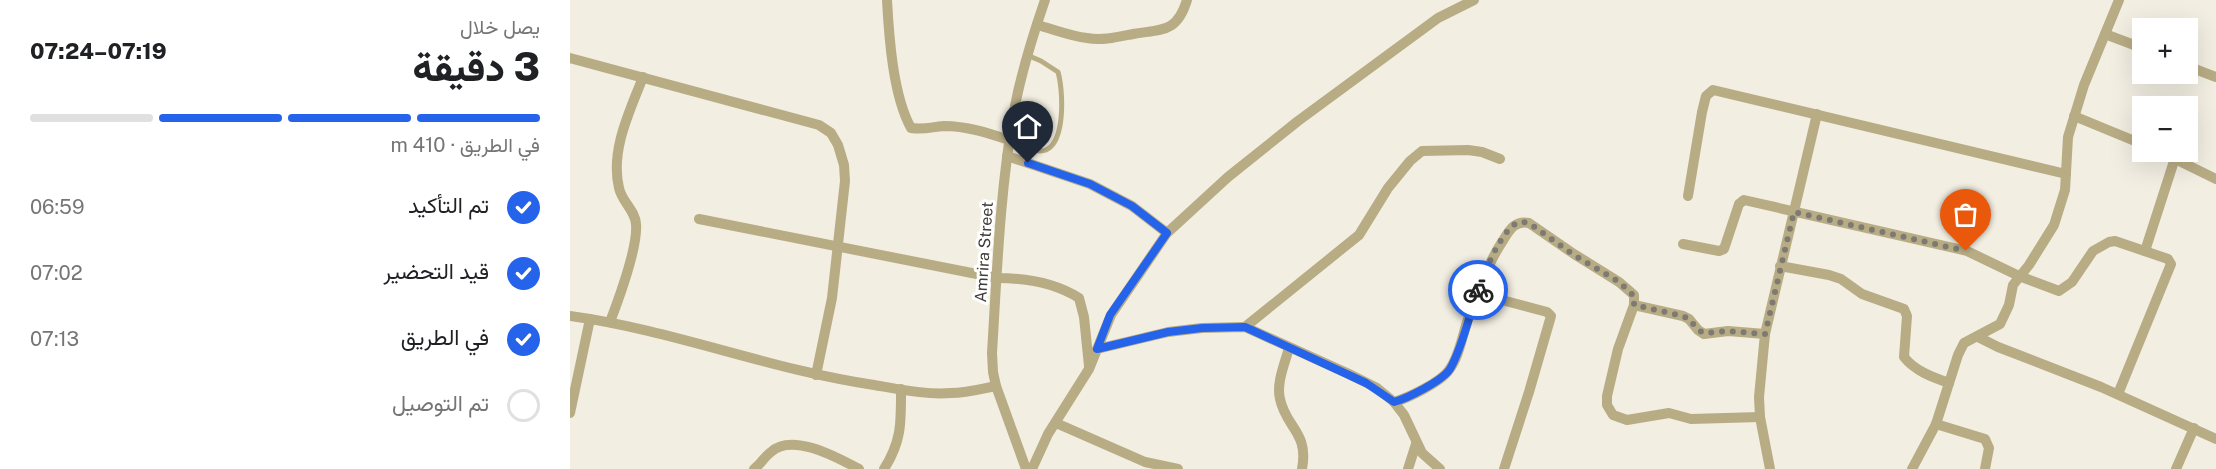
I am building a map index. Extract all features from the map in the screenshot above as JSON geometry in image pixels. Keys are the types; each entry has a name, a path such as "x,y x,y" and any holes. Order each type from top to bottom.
{"street":[{"path":"887,0 889,29 903,114 912,128 924,130 943,126 967,128 1009,140"},
{"name":"Amrira Street","path":"1026,469 996,386 992,353 1009,140 1027,55 1045,0"},
{"path":"1037,25 1088,39 1106,39 1156,32 1167,29 1178,21 1186,0"},
{"path":"1032,469 1040,448 1089,369 1110,315 1167,233 1228,177 1298,121 1438,18 1474,0"},
{"path":"1912,469 1936,424 1964,344 2000,324 2013,285 2029,265 2054,225 2065,190 2068,136 2119,0"},
{"path":"2105,34 2132,44"},
{"path":"570,58 819,125 831,133 842,155 845,181 832,298 816,375"},
{"path":"2198,70 2216,77"},
{"path":"610,322 621,291 636,232 634,216 621,197 618,184 619,146 643,77"},
{"path":"1688,196 1706,96 1710,91 1716,90 2066,174"},
{"path":"1770,469 1760,417 1759,397 1765,334 1817,114"},
{"path":"2074,116 2132,140"},
{"path":"1245,327 1359,235 1388,188 1410,161 1422,151 1468,150 1482,152 1500,159"},
{"path":"1007,156 1090,184 1132,206 1167,233"},
{"path":"2145,251 2174,162"},
{"path":"2183,162 2216,178"},
{"path":"1683,244 1719,251 1724,249 1742,200 1966,251 2019,276 2059,291 2072,282 2090,254 2102,245 2115,241 2145,251 2168,259 2171,264 2118,394"},
{"path":"699,219 839,248 997,278 1041,282 1066,289 1079,298 1084,317 1089,369"},
{"path":"1394,402 1413,394 1449,371 1458,352 1478,290 1496,251 1509,231 1521,221 1529,223 1574,255 1619,282 1634,296 1634,305 1618,349 1607,396 1607,405 1613,415 1627,420 1669,413 1691,419 1760,417"},
{"path":"1780,266 1841,279 1862,294 1904,309 1907,316 1904,357 1912,367 1949,383"},
{"path":"1478,290 1498,299 1547,312 1551,316 1504,469"},
{"path":"1634,305 1683,316 1704,333 1728,331 1765,334"},
{"path":"570,316 610,322 816,375 901,389 953,393 996,386"},
{"path":"570,413 591,319"},
{"path":"1097,349 1168,332 1245,327 1366,383 1394,402 1404,415 1416,444 1427,459 1440,469"},
{"path":"1978,337 2118,394 2216,439"},
{"path":"1289,348 1280,383 1279,398 1304,445 1302,469"},
{"path":"884,469 892,457 901,430 901,389"},
{"path":"1056,423 1145,462 1178,469"},
{"path":"1936,424 1985,439 1989,448 1985,469"},
{"path":"2176,469 2194,428"},
{"path":"1408,469 1416,444"},
{"path":"754,469 771,451 785,445 814,448 860,469"}],"lane":[{"path":"1009,140 1038,151 1046,149 1053,144 1059,125 1062,89 1058,72 1027,55"}],"way so far":[{"path":"1478,290 1496,251 1509,231 1521,221 1536,227 1554,242 1619,282 1634,296 1634,305 1683,316 1704,333 1728,331 1765,334 1794,212 1966,251"}],"route":[{"path":"1028,163 1090,184 1132,206 1167,233 1110,315 1097,349 1168,332 1245,327 1377,388 1394,402 1413,394 1449,371 1458,352 1478,290"}]}
